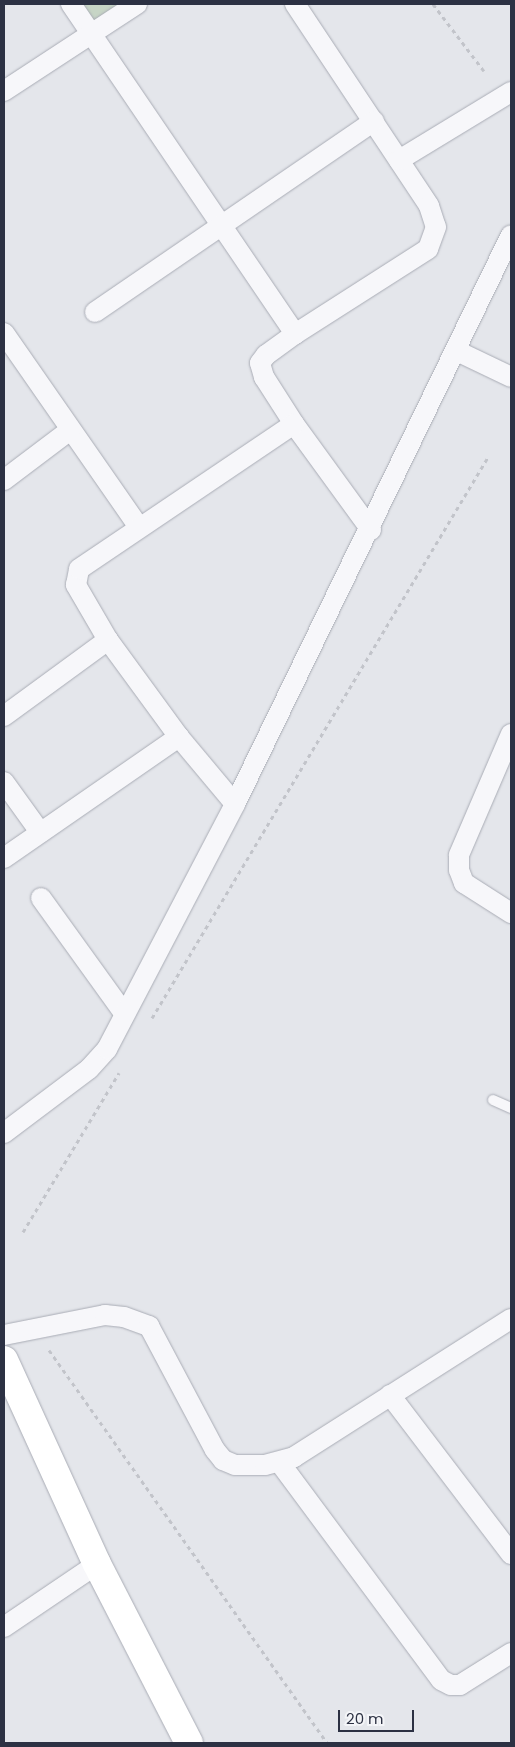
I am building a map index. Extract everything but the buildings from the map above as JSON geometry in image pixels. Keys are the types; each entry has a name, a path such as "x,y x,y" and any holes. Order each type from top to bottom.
{"street":[{"path":"71,4 295,334"},
{"path":"4,91 137,4"},
{"path":"295,4 374,121 434,218 434,237 428,248 295,334 266,355 260,363 264,377 294,424 371,530"},
{"path":"398,160 511,92"},
{"path":"95,312 374,121"},
{"path":"4,1134 98,1061 235,804 371,530 511,235"},
{"path":"4,333 139,527"},
{"path":"457,351 511,377"},
{"path":"235,804 179,737 108,640 80,594 76,578 88,560 294,424"},
{"path":"4,480 70,430"},
{"path":"4,716 108,640"},
{"path":"511,734 459,855 459,870 464,883 511,913"},
{"path":"4,858 179,737"},
{"path":"4,782 40,832"},
{"path":"41,898 124,1013"},
{"path":"4,1335 105,1315 144,1323 160,1340 215,1450 223,1460 235,1465 280,1463 294,1457 511,1319"},
{"path":"4,1360 97,1564 188,1743"},
{"path":"390,1395 511,1554"},
{"path":"280,1463 441,1680 451,1685 460,1685 511,1653"},
{"path":"4,1627 97,1564"}],"lane":[{"path":"493,1100 511,1108"}],"path":[{"path":"433,4 484,71"},
{"path":"151,1019 488,457"},
{"path":"23,1232 120,1070"},
{"path":"47,1347 327,1743"}],"green space":[{"path":"76,4 134,4 94,31"}]}
